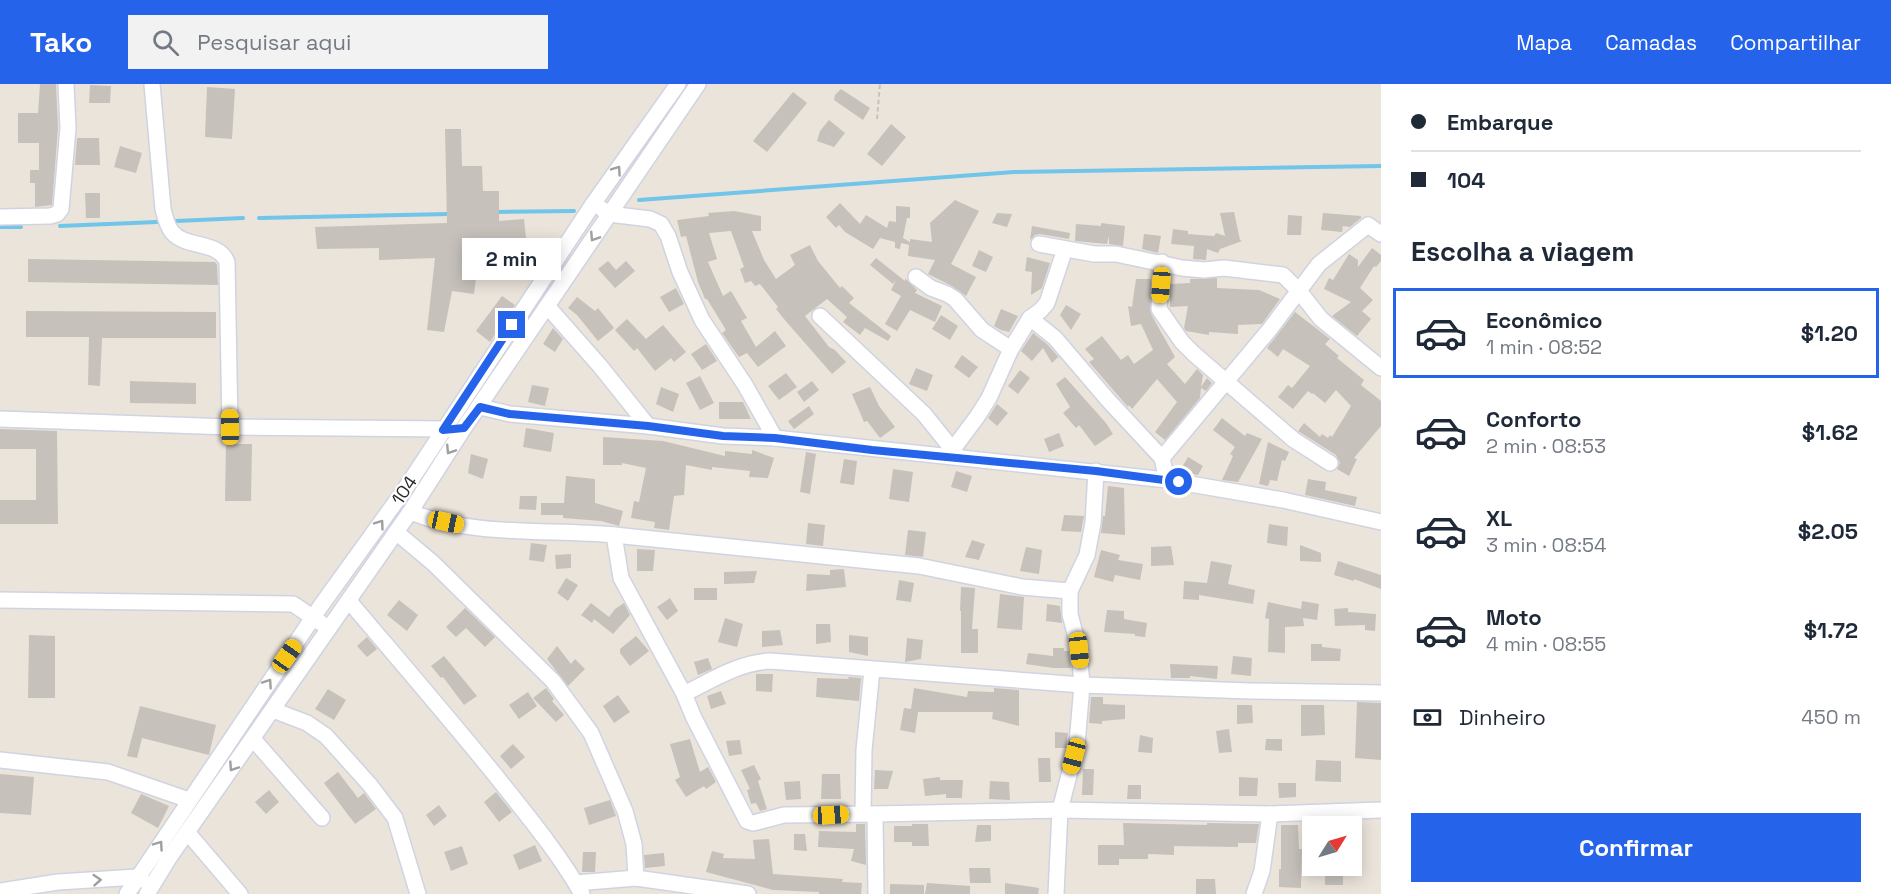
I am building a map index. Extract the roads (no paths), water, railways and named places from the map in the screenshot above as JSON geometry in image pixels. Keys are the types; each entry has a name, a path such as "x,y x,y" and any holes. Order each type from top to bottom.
{"street":[{"path":"0,217 50,216 57,214 61,208 68,128 66,84"},
{"path":"152,84 163,209 169,227 178,238 211,248 222,254 227,262 230,427"},
{"name":"104","path":"127,894 314,617 405,489 593,204 678,84"},
{"path":"0,891 58,882 137,877 149,890 410,512 464,428 698,84"},
{"path":"593,204 609,214 650,219 661,224 702,320 745,385 775,438"},
{"path":"1162,458 1270,329 1319,264 1366,226 1370,225 1381,234"},
{"path":"1039,243 1094,254 1116,254 1162,262 1182,268 1204,270 1224,268 1283,275 1299,291 1320,319 1381,368"},
{"path":"956,454 989,398 1011,349 1030,318 1047,303 1065,249"},
{"path":"1162,262 1160,311 1194,354 1294,440 1330,463"},
{"path":"916,278 955,299 982,330 1011,349"},
{"path":"548,307 600,366 648,426"},
{"path":"820,316 924,414 956,454"},
{"path":"1030,318 1055,338 1162,458 1167,480"},
{"path":"480,407 510,414 648,426 723,436 775,438 872,450 956,454 1167,480 1283,500 1381,522"},
{"path":"0,419 230,427 443,430 464,428"},
{"path":"1056,894 1060,810 1077,744 1083,685 1079,650 1070,614 1070,591 1087,555 1093,523 1096,471"},
{"path":"410,512 473,528 614,535 908,564 1022,587 1070,591"},
{"path":"396,532 442,570 553,681 591,734 624,810 634,844 636,878"},
{"path":"614,535 621,578 684,694 747,821 753,823 784,815 1060,810 1270,814 1381,810"},
{"path":"0,600 294,604 328,629"},
{"path":"349,601 525,812 579,889 636,878 748,894"},
{"path":"684,694 738,666 770,661 1083,685 1381,693"},
{"path":"872,670 864,750 876,894"},
{"path":"273,710 307,723 326,736 370,785 395,818 418,894"},
{"path":"253,739 322,818"},
{"path":"0,760 108,772 189,800"},
{"path":"1254,894 1262,871 1270,814"},
{"path":"188,833 240,894"},
{"path":"58,882 72,894"}],"waterway":[{"path":"639,200 1014,172 1381,166"},
{"path":"496,212 574,211"},
{"path":"259,218 450,214"},
{"path":"176,221 243,218"},
{"path":"60,226 157,222"},
{"path":"0,227 21,227"}]}
